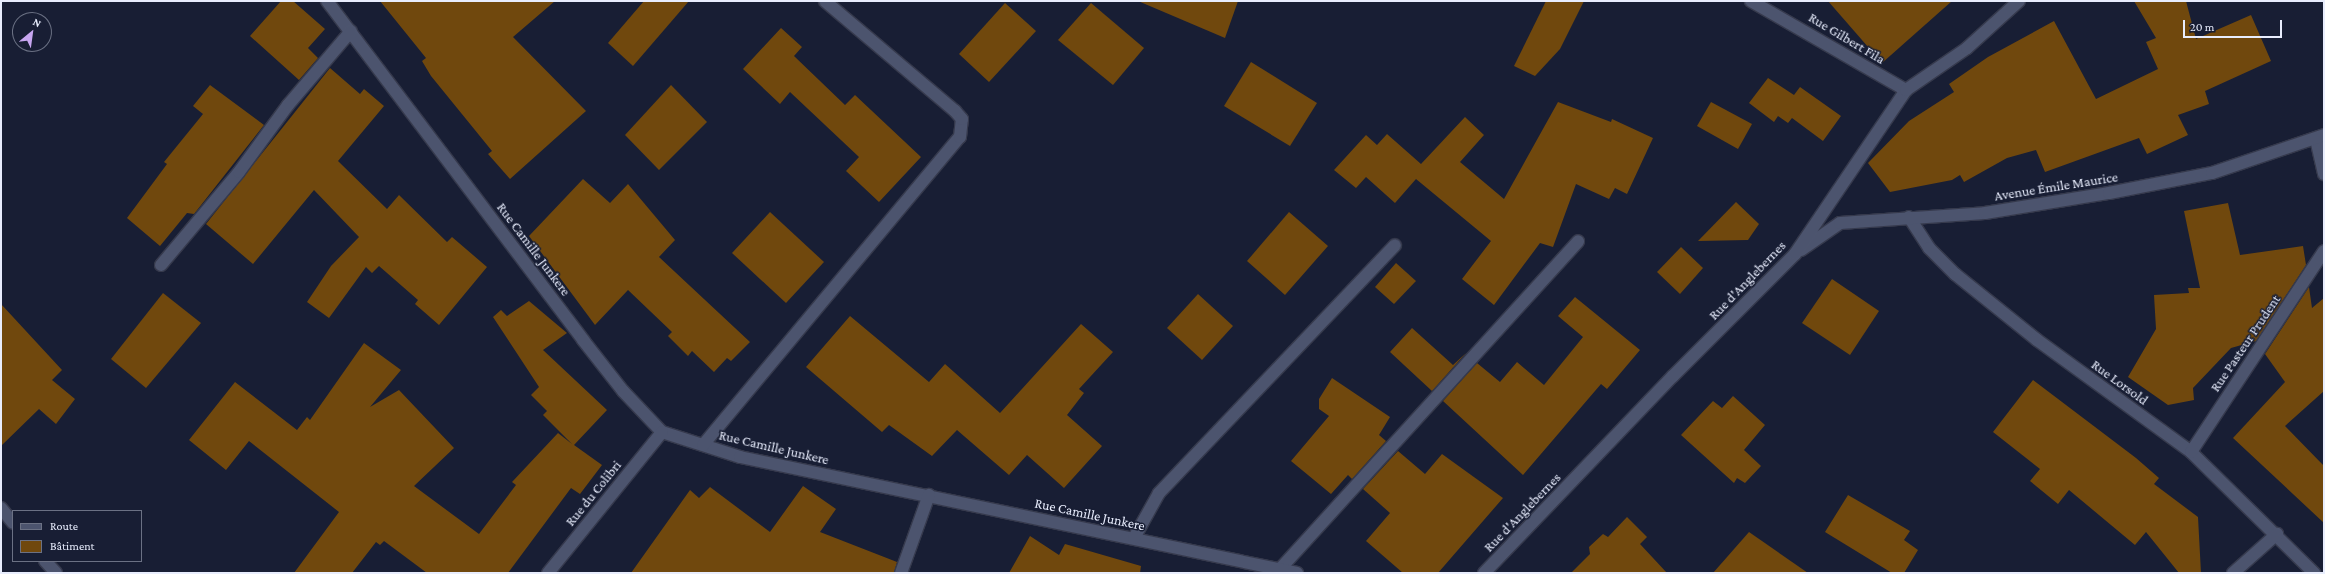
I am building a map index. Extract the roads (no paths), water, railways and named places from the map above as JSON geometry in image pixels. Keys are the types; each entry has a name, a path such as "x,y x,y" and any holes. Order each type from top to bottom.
{"street":[{"name":"Rue Camille Junkere","path":"327,1 352,31 583,340 623,391 662,432 740,457 929,495 1297,573"},
{"path":"703,445 960,137 962,119 955,111 825,1"},
{"name":"Rue Gilbert Fila","path":"1751,1 1906,90"},
{"name":"Rue d'Anglebernes","path":"1484,573 1673,376 1795,254 1906,90 1968,48 2019,1"},
{"path":"162,264 239,172 288,105 352,31"},
{"path":"2320,137 2324,174"},
{"name":"Avenue Émile Maurice","path":"1795,254 1840,223 1909,216 1985,213 2109,193 2212,173 2320,137"},
{"name":"Rue Lorsold","path":"1909,216 1929,248 1955,274 2037,340 2190,452 2277,534 2314,573"},
{"path":"1280,569 1578,241"},
{"path":"1134,538 1159,493 1395,245"},
{"name":"Rue Pasteur Prudent","path":"2190,452 2324,251"},
{"name":"Rue du Colibri","path":"548,573 662,432"},
{"path":"901,573 929,495"},
{"path":"1,508 12,521"},
{"path":"2233,573 2277,534"},
{"path":"46,562 56,573"}]}
